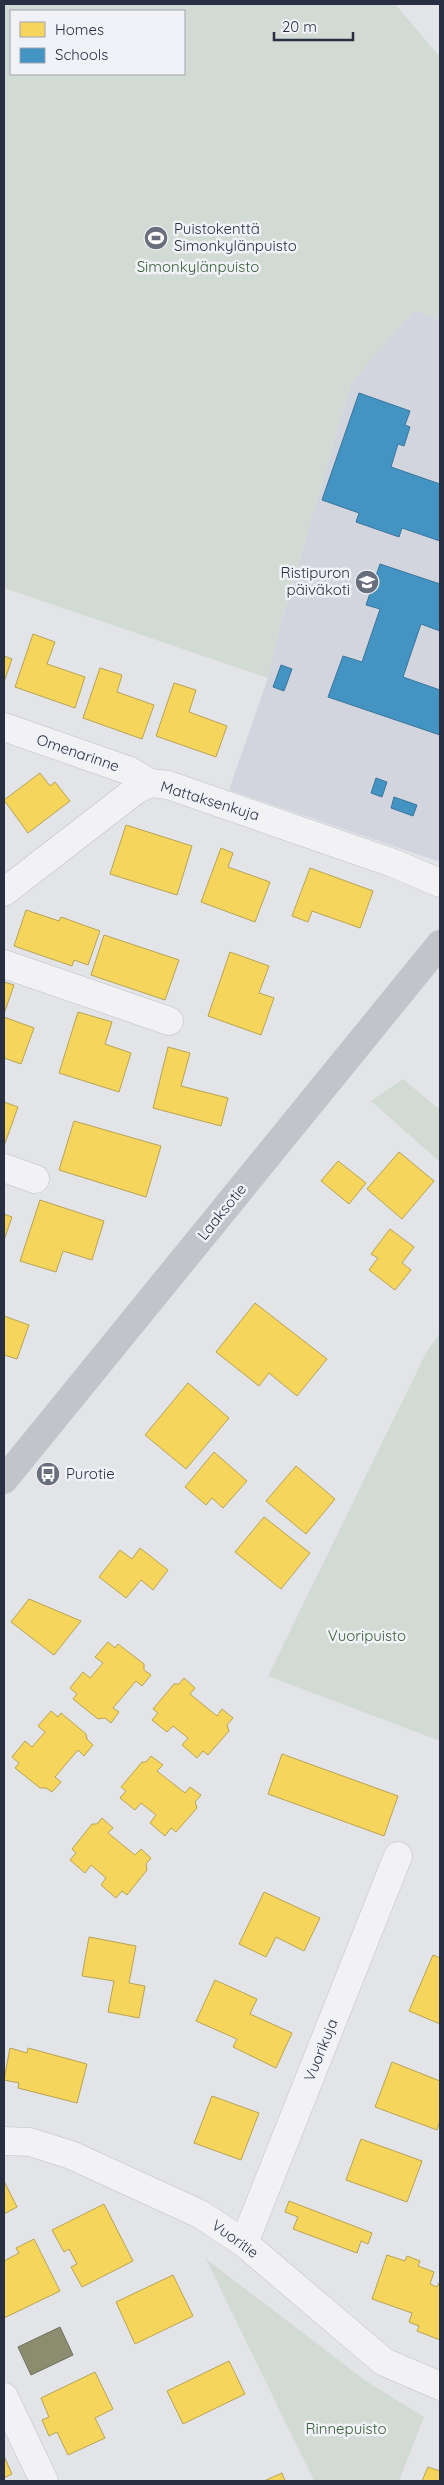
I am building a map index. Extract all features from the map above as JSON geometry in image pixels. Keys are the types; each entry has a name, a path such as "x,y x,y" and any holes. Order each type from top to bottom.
{"main road":[{"name":"Laaksotie","path":"4,1480 440,944"}],"street":[{"name":"Omenarinne","path":"4,727 130,771 150,783"},
{"name":"Mattaksenkuja","path":"4,892 136,790 150,783 168,785 393,862 440,883"},
{"path":"4,964 169,1021"},
{"path":"4,1168 36,1178"},
{"name":"Vuorikuja","path":"244,2243 398,1856"},
{"name":"Vuoritie","path":"4,2141 30,2142 71,2155 200,2214 244,2243 384,2362 440,2386"},
{"path":"4,2397 44,2481"}],"shaded area":[{"name":"Ristipuron päiväkoti","path":"414,310 440,320 440,860 437,861 229,790 268,678 278,634 351,383"}],"green space":[{"name":"Simonkylänpuisto","path":"4,4 395,4 440,57 440,320 414,310 351,383 278,634 268,678 4,588"},
{"path":"403,1079 440,1110 440,1162 371,1101"},
{"name":"Vuoripuisto","path":"440,1333 440,1741 268,1676 427,1351"},
{"name":"Rinnepuisto","path":"206,2259 366,2381 424,2417 399,2481 314,2481"}],"building: Homes":[{"path":"33,634 55,642 47,664 85,677 75,708 15,687"},
{"path":"4,656 12,659 4,682"},
{"path":"100,668 122,675 117,692 154,705 142,739 83,718"},
{"path":"174,683 196,690 189,712 227,726 216,757 156,736"},
{"path":"40,773 50,786 55,782 70,801 28,833 4,800"},
{"path":"126,825 192,846 177,895 110,874"},
{"path":"221,848 233,853 228,867 270,882 255,922 201,902"},
{"path":"310,868 373,891 360,928 312,911 308,922 292,916"},
{"path":"26,910 59,921 61,917 100,931 88,965 74,960 72,966 14,946"},
{"path":"104,935 179,960 165,1000 91,975"},
{"path":"230,952 269,966 259,993 274,998 261,1035 208,1016"},
{"path":"4,982 14,985 4,1014"},
{"path":"78,1012 112,1022 105,1044 131,1053 119,1092 59,1073"},
{"path":"4,1017 34,1028 21,1064 4,1058"},
{"path":"168,1047 190,1053 181,1086 228,1098 221,1126 153,1108"},
{"path":"4,1102 18,1107 4,1146"},
{"path":"74,1121 161,1146 146,1197 59,1170"},
{"path":"399,1152 434,1181 402,1219 367,1189"},
{"path":"338,1161 366,1183 349,1204 321,1181"},
{"path":"40,1200 104,1221 92,1260 63,1251 56,1272 20,1261"},
{"path":"4,1214 12,1217 4,1240"},
{"path":"390,1229 414,1247 402,1263 411,1270 395,1290 369,1270 378,1258 371,1254"},
{"path":"255,1303 327,1359 297,1396 269,1373 259,1386 216,1352"},
{"path":"4,1316 29,1325 17,1359 4,1355"},
{"path":"188,1383 229,1418 186,1469 145,1435"},
{"path":"214,1452 247,1481 223,1508 212,1498 206,1505 185,1487"},
{"path":"296,1466 335,1499 306,1534 266,1501"},
{"path":"264,1517 310,1553 281,1589 235,1552"},
{"path":"140,1548 168,1570 153,1590 141,1580 126,1598 99,1577 120,1550 132,1559"},
{"path":"29,1599 81,1621 54,1655 11,1622"},
{"path":"108,1642 115,1648 118,1644 144,1664 144,1670 151,1675 142,1686 136,1681 113,1708 119,1712 111,1723 105,1718 98,1719 73,1699 77,1694 70,1688 83,1672 90,1678 103,1663 95,1657"},
{"path":"184,1678 195,1688 190,1694 217,1716 222,1709 233,1718 227,1725 229,1731 208,1755 203,1751 197,1758 182,1745 188,1738 173,1726 167,1732 152,1720 158,1713 153,1709 174,1684 179,1684"},
{"path":"51,1711 58,1717 61,1713 86,1734 87,1739 93,1745 84,1756 78,1750 55,1777 61,1782 52,1792 46,1788 40,1788 15,1768 19,1763 12,1757 25,1741 32,1747 45,1732 38,1726"},
{"path":"282,1754 398,1796 384,1836 268,1794"},
{"path":"151,1756 163,1765 157,1771 185,1793 190,1787 201,1795 195,1802 197,1808 176,1832 171,1828 165,1836 150,1823 156,1815 141,1803 135,1810 120,1798 126,1791 121,1787 142,1762 146,1762"},
{"path":"102,1818 113,1828 108,1833 135,1855 141,1849 151,1858 146,1864 147,1870 127,1895 122,1891 116,1898 101,1885 106,1878 91,1865 85,1873 70,1860 76,1853 72,1849 92,1824 97,1824"},
{"path":"264,1892 320,1918 304,1951 276,1937 266,1957 239,1944"},
{"path":"89,1937 136,1946 129,1983 145,1986 139,2018 108,2012 114,1981 82,1976"},
{"path":"433,1955 440,1958 440,2024 409,2011"},
{"path":"215,1980 257,1999 250,2014 292,2033 276,2068 233,2047 237,2039 196,2021"},
{"path":"10,2048 27,2053 28,2048 87,2064 77,2103 18,2088 19,2083 4,2080"},
{"path":"392,2062 440,2081 440,2120 437,2130 375,2107"},
{"path":"212,2096 259,2113 241,2160 194,2143"},
{"path":"361,2139 422,2161 407,2202 346,2180"},
{"path":"4,2181 17,2207 4,2214"},
{"path":"289,2201 372,2233 368,2244 361,2241 357,2253 293,2229 298,2217 285,2212"},
{"path":"104,2204 133,2261 82,2287 71,2267 77,2264 69,2249 64,2252 52,2230"},
{"path":"34,2239 60,2291 4,2318 4,2261 19,2253 16,2248"},
{"path":"387,2255 405,2261 407,2256 420,2261 418,2266 434,2272 430,2284 437,2287 440,2281 440,2340 417,2331 419,2326 409,2322 412,2313 372,2299"},
{"path":"173,2275 193,2316 135,2344 116,2302"},
{"path":"229,2361 245,2394 183,2424 167,2391"},
{"path":"95,2372 113,2409 95,2418 105,2438 68,2455 57,2432 49,2436 42,2420 49,2417 41,2398"},
{"path":"4,2456 12,2474 4,2478"},
{"path":"428,2467 440,2471 440,2481 422,2481"},
{"path":"282,2473 285,2481 264,2481"}],"building: Schools":[{"path":"359,393 410,411 405,425 410,427 404,446 398,444 391,467 440,484 440,541 402,528 399,537 356,522 359,513 322,500"},
{"path":"380,564 440,584 440,631 421,624 403,677 440,690 440,735 328,697 343,656 362,662 380,609 366,605"},
{"path":"281,665 292,669 284,691 273,687"},
{"path":"376,778 387,782 382,797 371,793"},
{"path":"394,797 417,805 413,816 391,808"}],"building: Industry":[{"path":"60,2327 73,2355 31,2375 18,2347"}],"place":[{"name":"Puistokenttä Simonkylänpuisto","path":"156,238"},
{"name":"Ristipuron päiväkoti","path":"367,582"},
{"name":"Purotie","path":"48,1474"}]}
